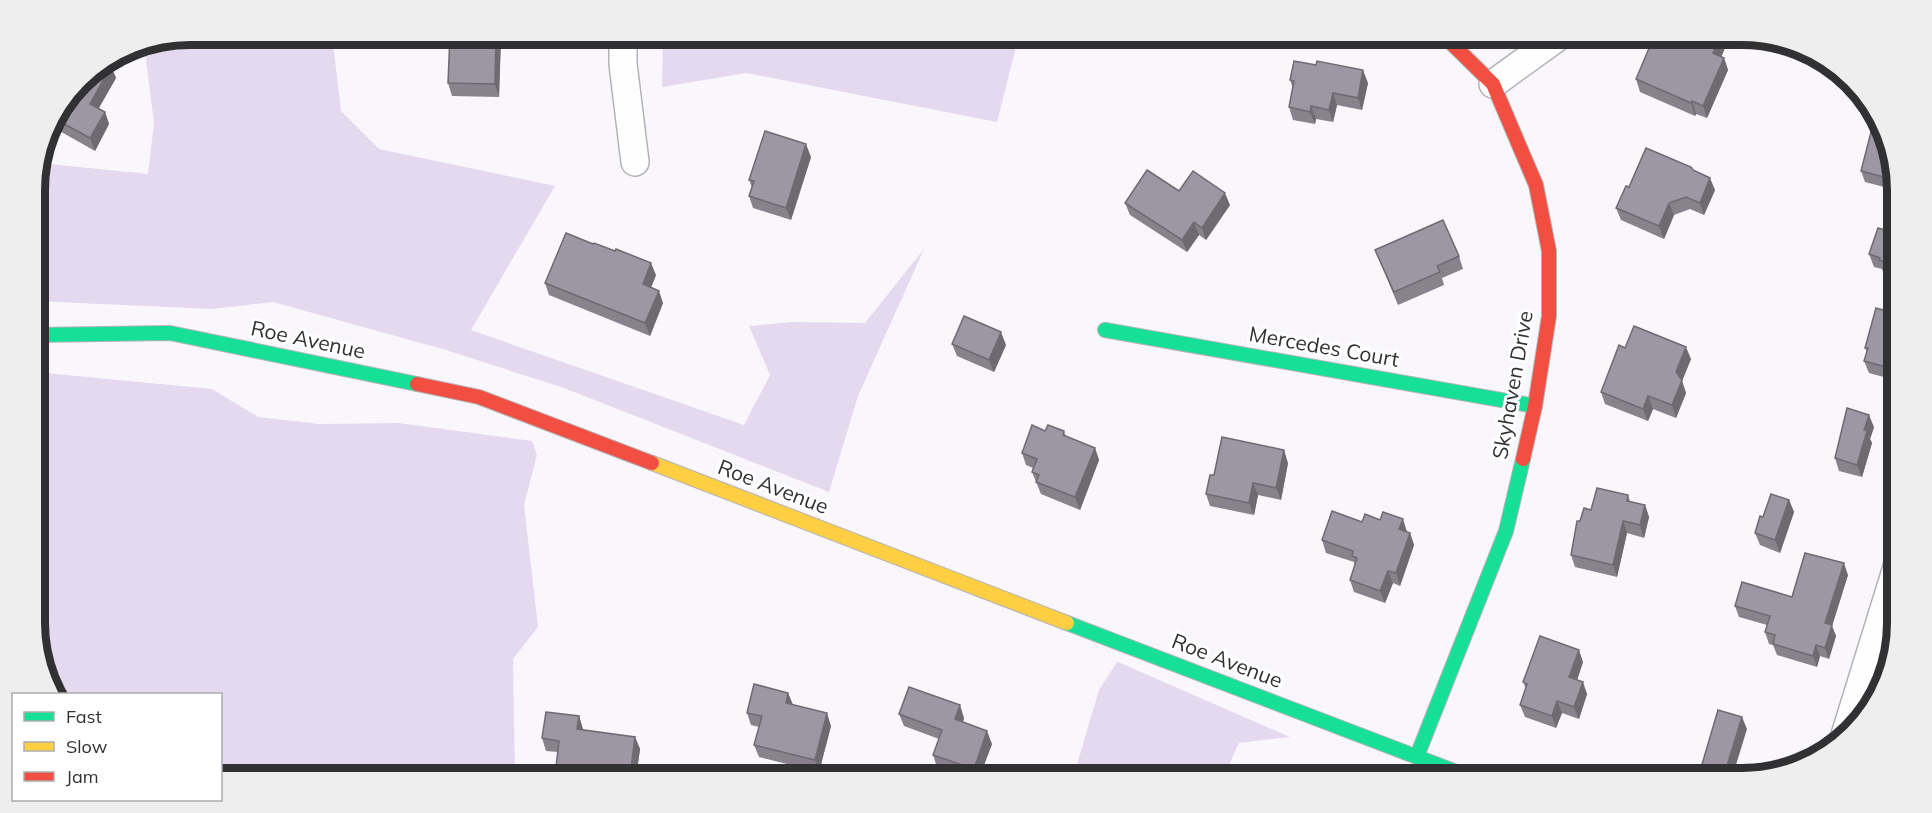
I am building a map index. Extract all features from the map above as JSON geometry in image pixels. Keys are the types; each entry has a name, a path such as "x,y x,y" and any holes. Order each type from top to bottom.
{"street":[{"path":"623,45 623,64 635,162"},
{"name":"Skyhaven Drive","path":"1417,756 1506,531 1535,406 1548,316 1549,251 1536,185 1493,84 1453,45"},
{"path":"1493,84 1547,45"},
{"name":"Mercedes Court","path":"1105,330 1535,406"},
{"name":"Roe Avenue","path":"45,335 170,333 479,397 1447,768"},
{"path":"1849,721 1887,599"}],"shaded area":[{"path":"180,45 333,45 341,111 379,149 555,186 471,330 744,425 770,375 749,326 793,322 865,323 924,249 858,396 829,492 564,388 446,350 273,302 212,309 45,301 45,180 48,164 148,174 154,123 145,52"},
{"path":"663,45 1016,45 997,122 746,73 662,87"},
{"path":"45,373 212,389 258,417 320,424 398,423 532,441 537,455 524,505 538,627 513,659 515,768 222,768 222,693 63,693 53,670 45,633"},
{"path":"1117,662 1290,737 1239,743 1228,768 1076,768 1099,690"}],"building":[{"path":"450,45 496,45 495,84 448,83"},
{"path":"1650,45 1716,45 1713,53 1724,58 1703,106 1636,79"},
{"path":"1294,61 1316,65 1317,61 1363,70 1358,98 1333,93 1329,110 1311,106 1310,112 1289,107 1294,81 1290,80"},
{"path":"109,69 90,104 105,112 90,138 62,123 81,94"},
{"path":"765,131 806,144 786,208 749,196 754,181 749,180"},
{"path":"1871,132 1876,133 1886,170 1884,177 1861,171"},
{"path":"1646,148 1691,167 1710,178 1700,203 1686,197 1669,203 1659,226 1616,208 1626,186 1629,187"},
{"path":"1147,170 1179,191 1193,171 1225,193 1202,228 1194,222 1182,240 1125,203"},
{"path":"1443,220 1459,256 1437,266 1440,272 1394,292 1375,250"},
{"path":"1878,228 1887,230 1887,263 1869,254"},
{"path":"566,233 651,263 643,284 659,291 645,323 545,283"},
{"path":"1876,308 1887,311 1886,367 1864,361 1868,348 1865,348"},
{"path":"964,316 1001,332 989,360 952,344"},
{"path":"1634,326 1686,347 1676,372 1682,380 1672,405 1648,396 1643,409 1601,392 1619,345 1625,348"},
{"path":"1847,408 1869,415 1857,465 1835,458"},
{"path":"1032,425 1045,431 1048,425 1064,431 1063,435 1095,448 1075,497 1036,482 1039,475 1032,472 1037,459 1022,453"},
{"path":"1222,437 1284,450 1276,488 1253,483 1249,503 1206,494 1210,475 1214,475"},
{"path":"1597,488 1628,495 1627,501 1645,505 1640,525 1623,521 1613,565 1571,555 1577,521 1580,521 1584,508 1591,510"},
{"path":"1771,494 1789,500 1775,540 1755,533 1760,516 1763,517"},
{"path":"1332,511 1362,522 1365,514 1380,520 1383,512 1403,519 1399,529 1410,533 1396,573 1388,571 1380,591 1350,580 1357,558 1352,556 1353,551 1322,540"},
{"path":"1805,553 1844,563 1825,623 1832,625 1825,648 1816,645 1813,656 1773,644 1775,635 1765,632 1770,616 1735,606 1742,582 1792,597"},
{"path":"1540,636 1579,650 1569,677 1583,682 1574,707 1557,701 1552,716 1520,705 1527,684 1523,682"},
{"path":"754,684 788,693 786,703 827,713 815,760 754,745 762,716 747,713"},
{"path":"909,687 960,705 955,719 987,731 974,768 933,755 942,730 899,714"},
{"path":"1718,710 1742,717 1727,766 1734,768 1701,768"},
{"path":"546,712 579,716 577,729 635,737 631,768 556,767 559,741 542,738"}],"traffic: fast":[{"path":"1105,330 1535,406"},
{"path":"45,335 170,333 417,384"},
{"path":"1417,756 1506,531 1523,459"},
{"path":"1067,623 1446,768"}],"traffic: slow":[{"path":"652,463 1067,623"}],"traffic: jam":[{"path":"1453,45 1493,84 1536,185 1549,251 1549,316 1535,406 1523,459"},
{"path":"417,384 479,397 652,463"}]}
